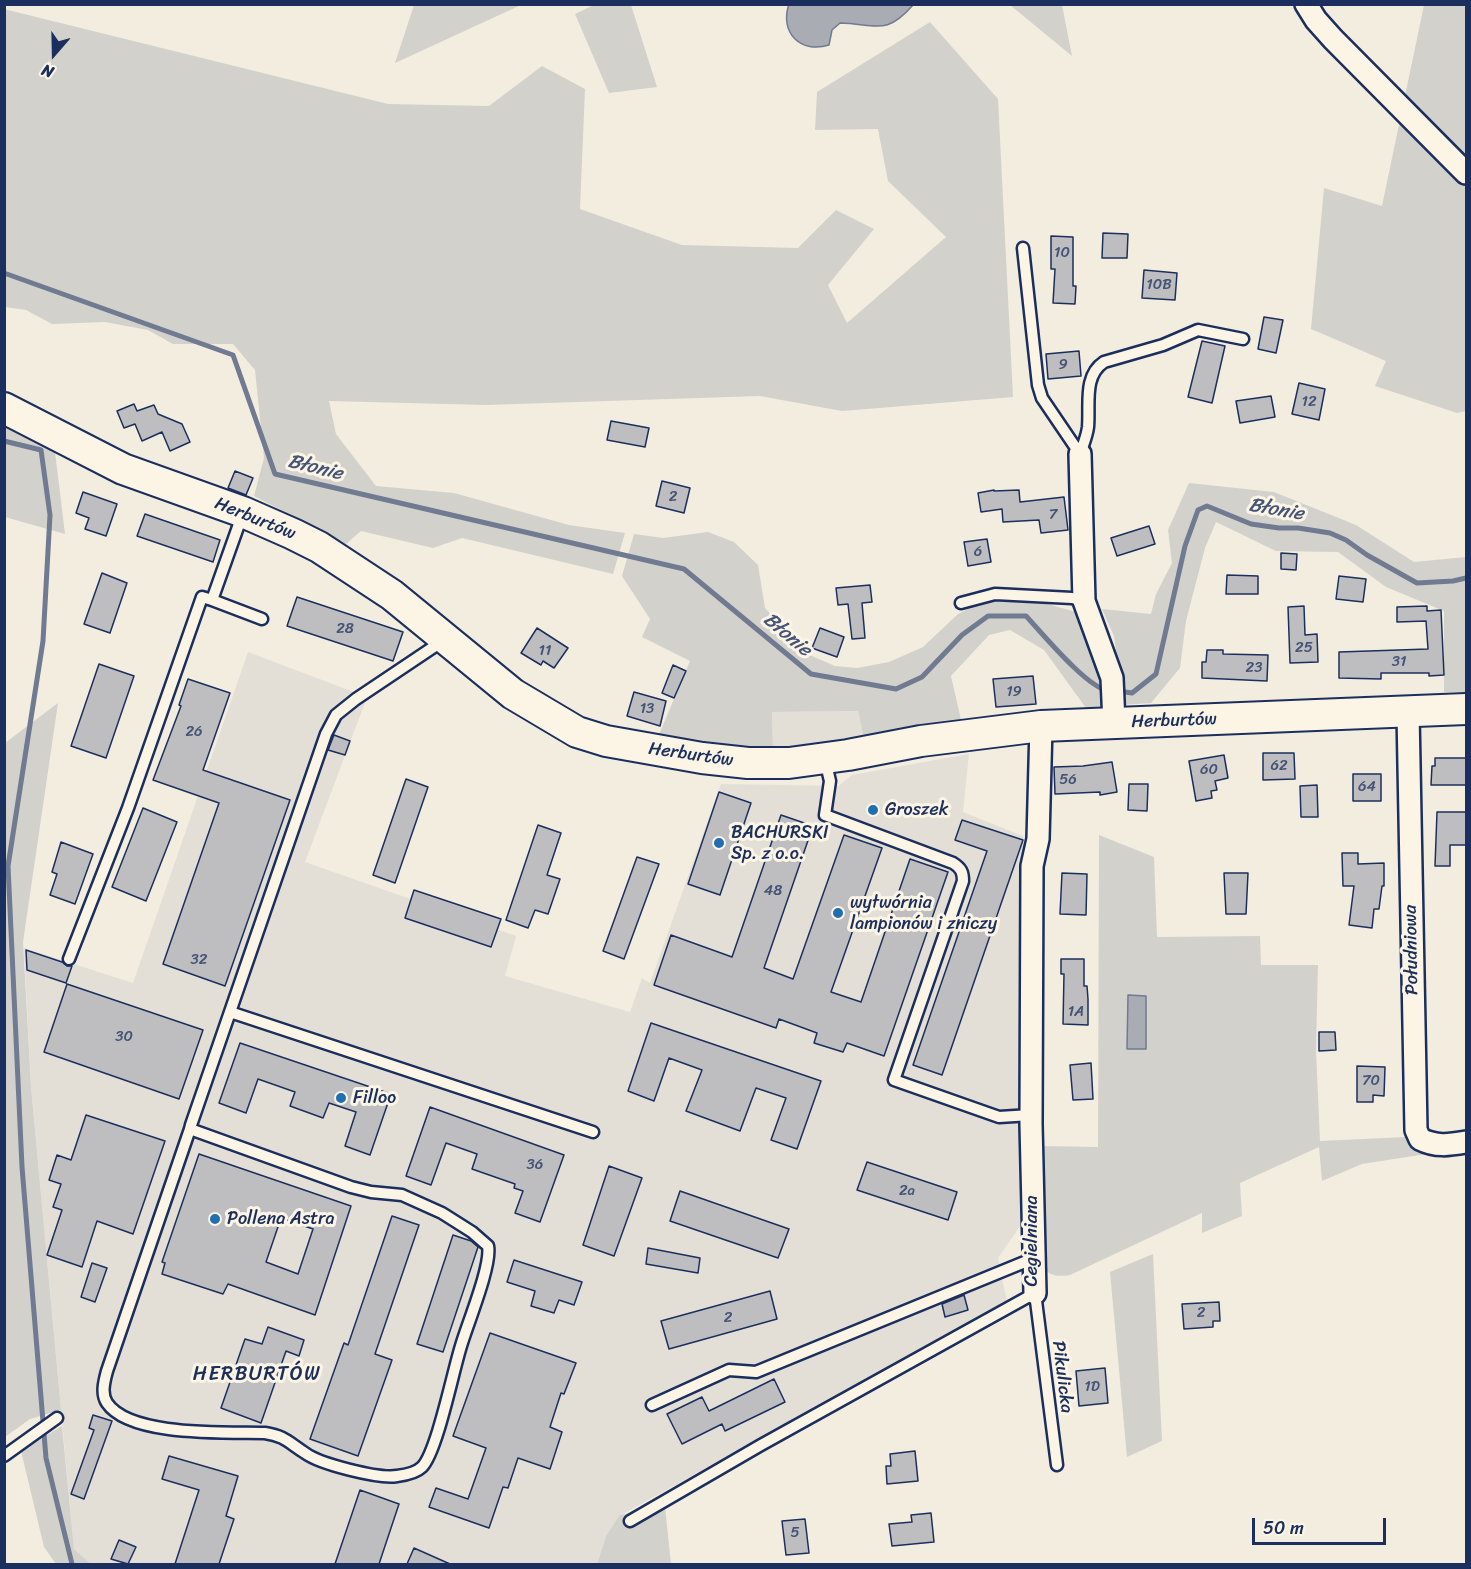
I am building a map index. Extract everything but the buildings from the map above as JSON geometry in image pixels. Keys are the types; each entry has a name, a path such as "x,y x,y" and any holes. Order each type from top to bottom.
{"street":[{"path":"1306,4 1316,20 1333,39 1467,174"},
{"name":"Herburtów","path":"4,408 123,469 243,512 293,534 339,559 393,596 513,694 578,732 606,741 702,758 748,763 789,763 921,741 1114,716 1408,713 1467,710"},
{"path":"1080,454 1084,601 1112,678 1114,716"},
{"name":"Południowa","path":"1408,713 1416,1130 1420,1139 1428,1143 1449,1145 1467,1142"},
{"name":"Cegielniana","path":"1035,1293 1032,1259 1032,866 1038,839 1041,726"}],"lane":[{"path":"1023,248 1038,385 1042,398 1080,454"},
{"path":"1080,454 1088,427 1091,376 1096,367 1104,362 1163,345 1198,330 1243,339"},
{"path":"212,600 243,512"},
{"path":"961,603 995,594 1072,598 1084,601"},
{"path":"69,959 128,808 202,597 262,619"},
{"path":"190,1130 351,1187 371,1192 402,1195 442,1213 472,1232 488,1246 488,1261 435,1437 421,1469 394,1477 372,1475 317,1460 279,1435 175,1431 130,1421 117,1414 107,1403 104,1394 107,1371 230,1012 330,724 336,715 357,699 447,639"},
{"path":"825,758 830,781 825,815 953,863 960,867 963,874 963,881 894,1080 999,1117 1031,1115"},
{"path":"230,1012 593,1132"},
{"path":"652,1405 729,1370 756,1372 1032,1259"},
{"name":"Pikulicka","path":"1035,1293 1057,1465"},
{"name":"Cegielniana","path":"630,1521 761,1445 1035,1293"},
{"path":"4,1456 57,1418"}],"shaded area":[{"path":"414,4 521,5 395,63"},
{"path":"789,4 913,5 904,15 888,25 840,23 832,30 829,45 819,47 801,44 790,32 787,24"},
{"path":"594,5 631,5 657,87 609,93 575,14"},
{"path":"1010,5 1062,5 1072,56"},
{"path":"1424,5 1466,5 1466,411 1457,413 1375,386 1386,361 1311,329 1324,188 1382,206"},
{"path":"4,9 388,104 489,106 542,66 585,89 580,209 682,245 798,248 836,210 874,229 828,285 847,323 946,237 888,181 878,129 815,130 817,92 930,22 998,99 1013,397 842,411 760,396 486,405 329,401 336,434 376,486 454,493 569,525 625,533 613,574 462,538 433,548 361,531 346,544 254,496 264,458 255,370 233,344 173,344 148,330 105,322 52,324 26,310 5,307"},
{"path":"4,425 55,452 65,534 5,517"},
{"path":"1189,483 1274,492 1356,525 1414,562 1466,557 1466,692 1444,692 1444,611 1386,587 1338,552 1276,551 1216,522 1205,548 1186,621 1180,668 1151,703 1120,705 1114,636 1102,609 1151,614 1156,594 1172,563 1168,530"},
{"path":"708,532 734,542 758,565 765,608 805,653 835,666 857,668 889,662 923,647 958,614 978,604 1008,599 1044,603 1076,612 1098,649 1105,707 1086,708 1044,650 1010,630 989,635 951,676 961,720 864,739 858,711 772,712 773,750 658,737 690,661 642,637 650,619 622,576 634,534 663,538"},
{"name":"Pollena Astra","path":"248,652 367,697 305,862 516,936 505,976 630,1012 642,978 650,983 721,784 838,786 852,775 969,754 963,812 1023,836 1025,856 1022,1223 998,1258 1007,1302 621,1515 606,1536 597,1564 91,1564 74,1549 31,1087 24,948 133,983"},
{"path":"58,703 23,942 31,1087 61,1410 30,1419 5,1437 5,743"},
{"path":"858,711 864,739 773,750 772,712"},
{"path":"1099,835 1154,857 1157,937 1260,936 1261,965 1318,965 1316,1050 1320,1141 1406,1137 1412,1144 1439,1152 1362,1164 1322,1181 1319,1147 1240,1183 1242,1216 1202,1233 1202,1213 1070,1275 1055,1275 1045,1270 1042,1267 1041,1146 1098,1147"},
{"path":"1128,995 1146,996 1146,1049 1127,1049"},
{"path":"1153,1254 1162,1441 1127,1457 1110,1272"},
{"path":"62,1426 74,1549 91,1564 56,1564 44,1547 21,1451"},
{"path":"665,1507 671,1564 597,1564 606,1536 620,1515"}],"waterway":[{"name":"Błonie","path":"4,273 233,355 275,474 684,569 811,674 896,689 922,677 962,635 988,616 1026,616 1077,670 1100,688 1109,691"},
{"path":"4,441 41,450 50,515 43,641 8,866 22,1167 46,1458 72,1564"},
{"name":"Błonie","path":"1118,691 1132,693 1156,674 1185,546 1198,510 1207,506 1251,524 1330,533 1346,540 1367,555 1417,583 1466,578"}],"place":[{"name":"Groszek","path":"873,810"},
{"name":"BACHURSKI Sp. z o.o.","path":"719,843"},
{"name":"wytwórnia lampionów i zniczy","path":"838,913"},
{"name":"Filloo","path":"341,1098"},
{"name":"Pollena Astra","path":"215,1219"}],"district":[{"name":"HERBURTÓW","path":"257,1375"}]}
